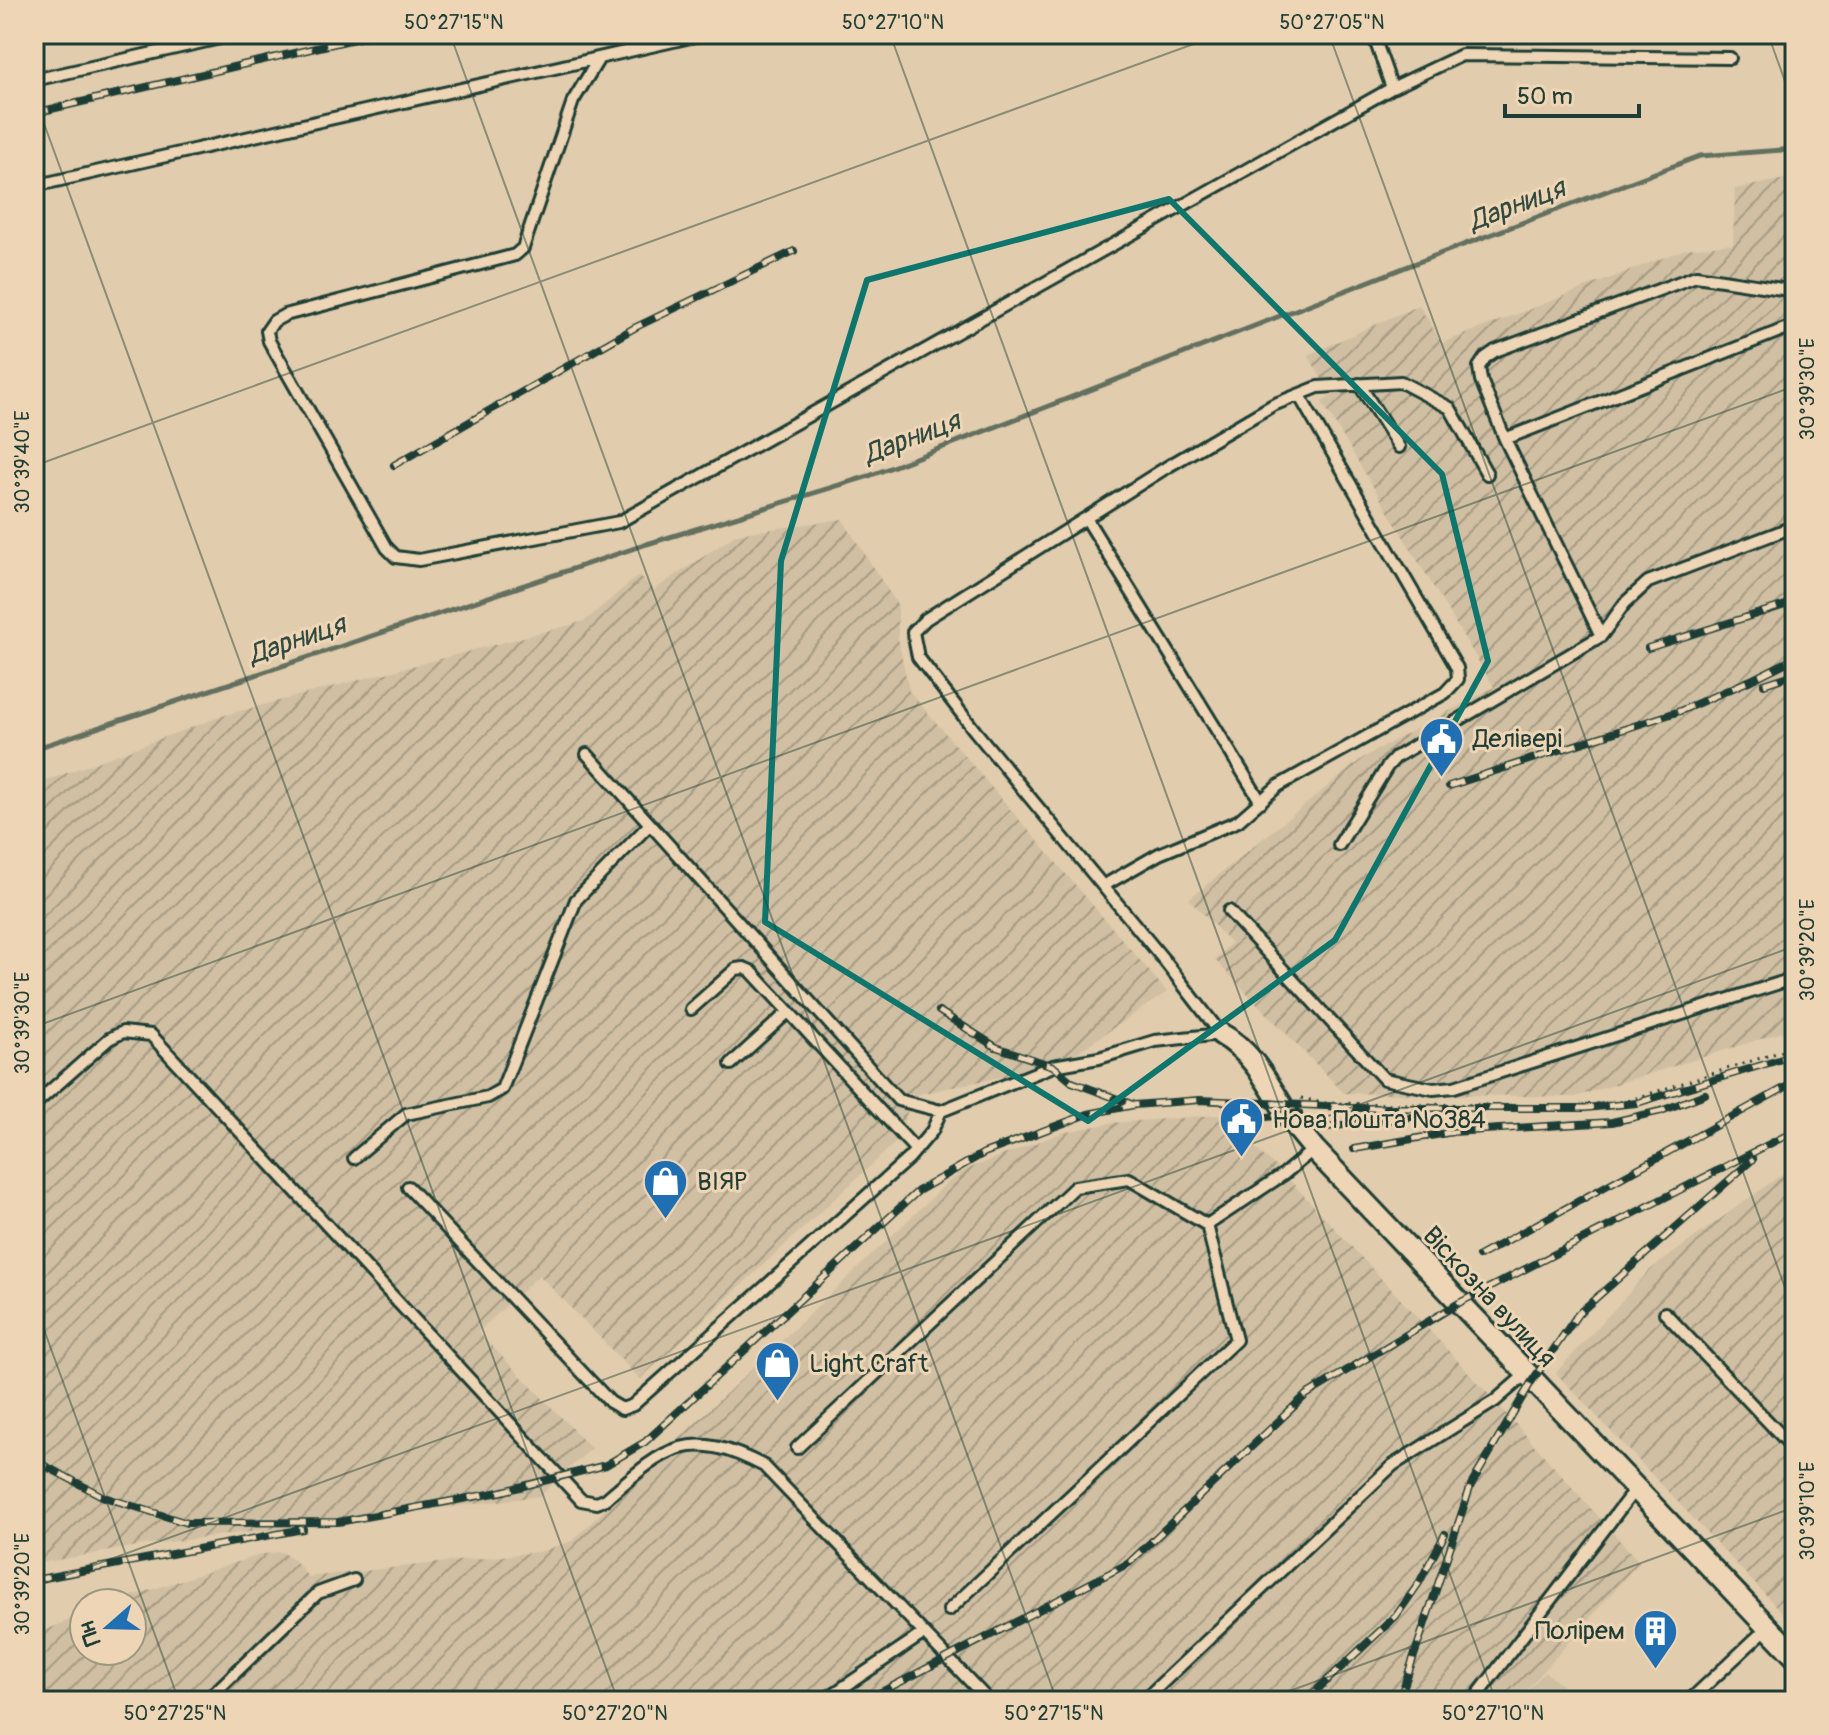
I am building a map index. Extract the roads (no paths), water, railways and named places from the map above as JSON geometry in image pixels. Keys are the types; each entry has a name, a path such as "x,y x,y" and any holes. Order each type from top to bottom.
{"street":[{"name":"Віскозна вулиця","path":"1221,1034 1235,1041 1314,1149 1795,1656"}],"lane":[{"path":"34,80 238,34"},
{"path":"34,186 704,34"},
{"path":"1373,34 1392,88"},
{"path":"598,60 573,101 528,239 515,255 285,315 274,321 267,331 269,341 387,548 396,557 419,560 619,522 1392,88 1462,55 1730,58"},
{"path":"1601,636 1505,439 1481,380 1479,367 1495,351 1696,276 1795,291"},
{"path":"1505,439 1795,325"},
{"path":"1261,802 1086,518 1273,405 1318,387 1401,382 1450,408 1487,474"},
{"path":"1359,384 1399,447"},
{"path":"1103,886 1159,854 1238,821 1278,786 1445,693 1458,679 1457,668 1299,395"},
{"name":"Віскозна вулиця","path":"1086,518 917,625 913,632 918,657 1221,1034"},
{"path":"1339,845 1396,757 1601,636 1625,603 1648,582 1795,526"},
{"path":"587,754 898,1100 941,1111 1053,1066 1099,1058 1155,1041 1221,1034"},
{"path":"354,1158 406,1114 488,1097 502,1089 576,900 650,824"},
{"path":"1229,911 1384,1079 1433,1089 1454,1087 1795,978"},
{"path":"691,1009 729,973 744,968 751,971 916,1150"},
{"path":"731,1064 788,1012"},
{"path":"34,1105 109,1039 123,1032 151,1035 581,1500 597,1503 606,1499 651,1460 680,1447 709,1444 736,1452 764,1466 989,1701"},
{"path":"408,1187 610,1402 622,1409 633,1405 916,1150 932,1131 941,1111"},
{"path":"1207,1225 1284,1174 1314,1149"},
{"path":"797,1448 1075,1187 1129,1179 1207,1225 1236,1340 949,1610"},
{"path":"1665,1313 1795,1450"},
{"path":"1143,1701 1393,1465 1495,1401 1526,1374"},
{"path":"1473,1701 1636,1488"},
{"path":"206,1701 318,1593 354,1580"},
{"path":"1689,1701 1768,1627"},
{"path":"823,1701 924,1633"}],"waterway":[{"name":"Дарниця","path":"34,749 647,544 869,476 1700,156 1795,149"}],"railway":[{"path":"34,113 376,34"},
{"path":"394,465 636,327 794,251"},
{"path":"1648,648 1795,602"},
{"path":"1449,786 1680,711 1795,658"},
{"path":"1764,684 1795,674"},
{"path":"939,1011 996,1047 1053,1066 1072,1082 1134,1105"},
{"path":"1338,1108 1585,1108 1637,1103 1795,1055"},
{"path":"1479,1256 1795,1082"},
{"path":"1354,1149 1453,1132 1612,1122 1661,1111 1705,1094"},
{"path":"34,1460 104,1497 187,1523 338,1522 500,1492 606,1465 645,1442 918,1191 984,1153 1088,1114 1134,1105 1199,1100 1347,1107"},
{"path":"1243,1120 1299,1113"},
{"path":"1326,1127 1411,1117"},
{"path":"864,1701 1129,1563 1306,1395 1459,1303 1795,1131"},
{"path":"1399,1701 1471,1485 1532,1381 1578,1314 1753,1159"},
{"path":"34,1580 303,1529"},
{"path":"1305,1701 1396,1616 1419,1583 1445,1534"}],"place":[{"name":"Делівері","path":"1442,778"},
{"name":"Нова Пошта №384","path":"1241,1159"},
{"name":"ВІЯР","path":"666,1221"},
{"name":"Light Craft","path":"778,1403"},
{"name":"Полірем","path":"1656,1670"}]}
